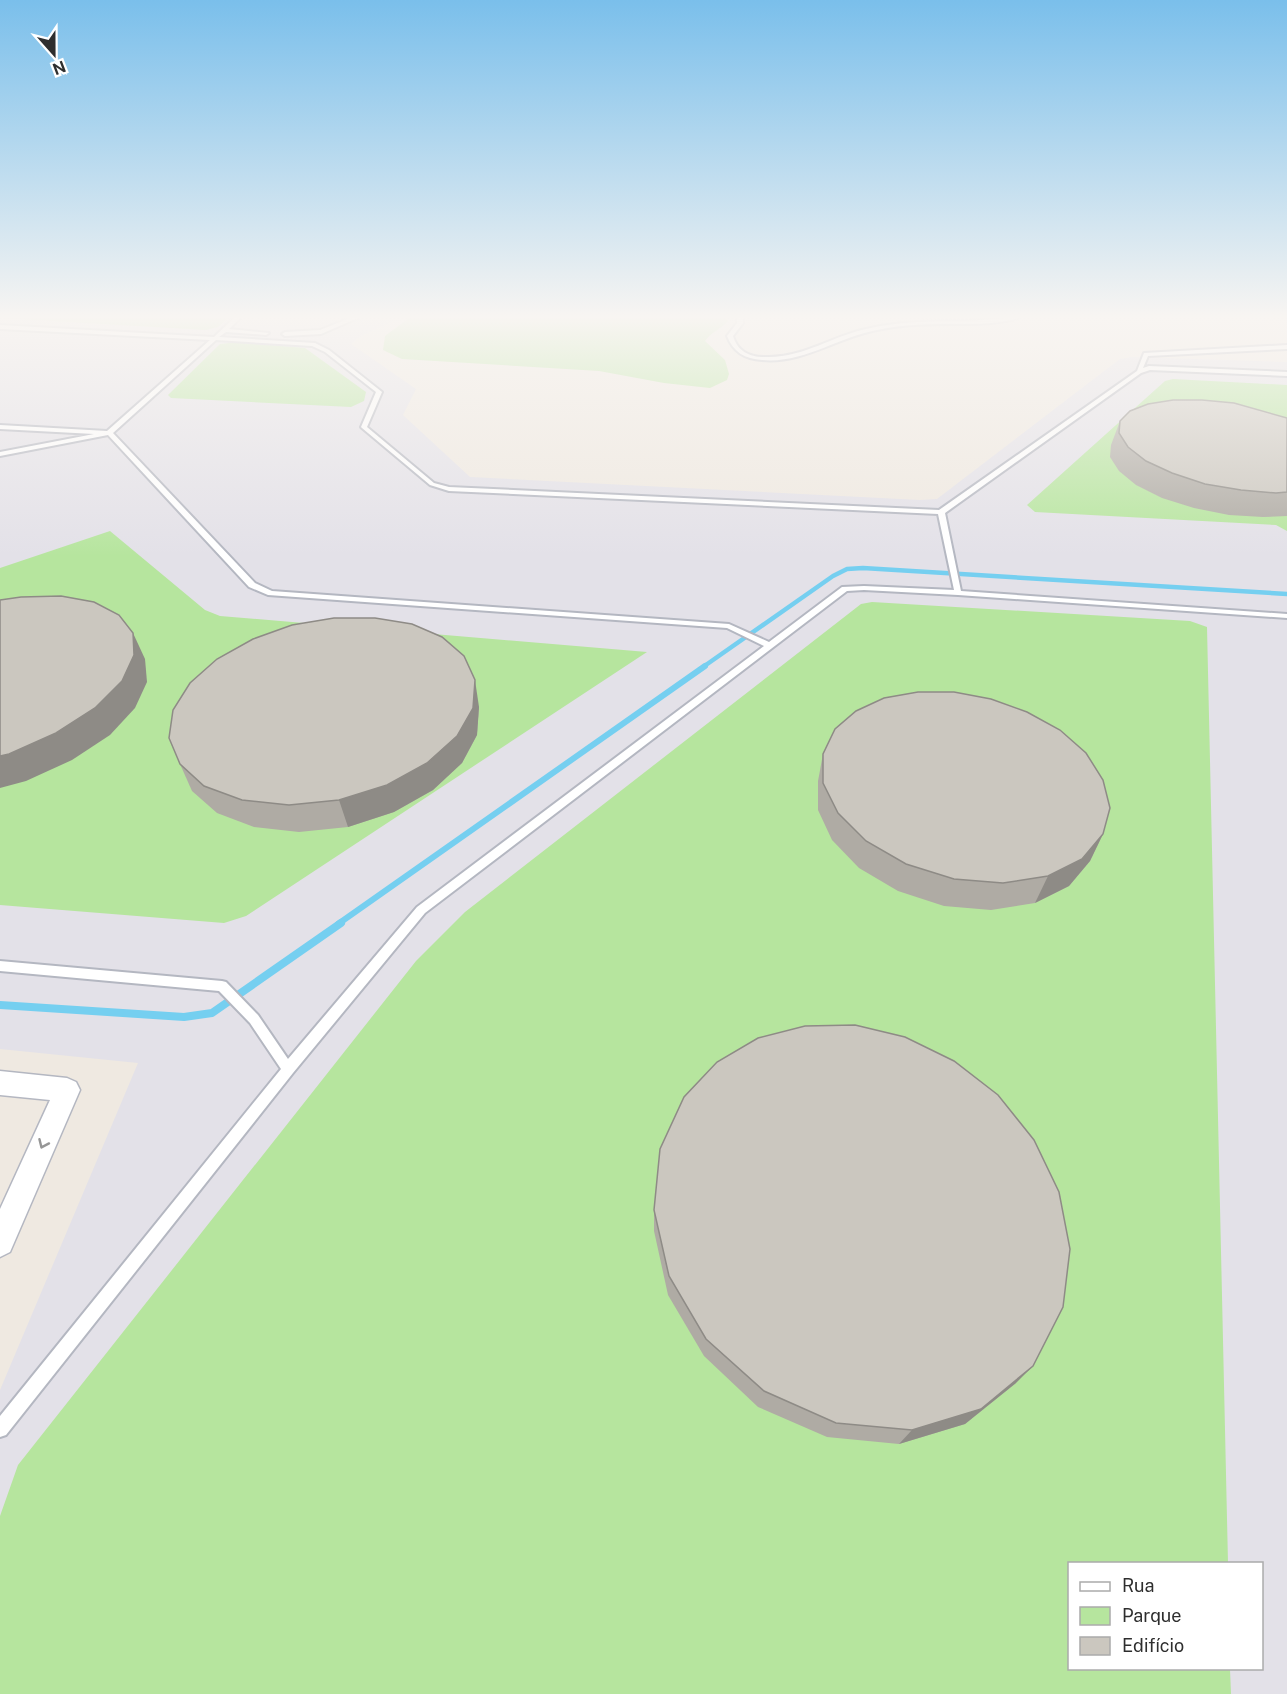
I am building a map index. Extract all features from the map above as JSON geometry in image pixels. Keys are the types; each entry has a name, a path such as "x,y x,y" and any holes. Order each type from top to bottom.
{"street":[{"path":"0,1083 67,1090 0,1242"}],"lane":[{"path":"0,453 109,433 149,397"},
{"path":"377,397 364,427 432,484 449,489 941,512 1104,397"},
{"path":"0,427 109,433 252,585 272,593 729,626 769,645"},
{"path":"941,512 957,593"},
{"path":"0,1429 288,1069 421,910 769,645 845,590 864,588 957,593 1287,616"},
{"path":"0,966 222,986 254,1019 288,1069"}],"shaded area":[{"path":"0,397 412,397 403,415 470,477 920,500 937,499 1070,397 1287,397 1287,1694 0,1694 0,1390 138,1063 0,1049"}],"green space":[{"path":"365,397 364,401 351,407 171,398"},
{"path":"1147,397 1287,397 1287,531 1276,525 1035,512 1027,505"},
{"path":"110,531 205,610 220,616 647,652 246,916 224,923 0,905 0,568"},
{"path":"872,602 1190,621 1207,627 1228,1562 1068,1562 1068,1670 1230,1670 1231,1694 0,1694 0,1516 18,1465 416,961 465,912 861,604"}],"building":[{"path":"1173,400 1234,403 1287,418 1287,492 1241,490 1205,484 1146,461 1128,447 1119,433 1120,421 1130,411 1148,404"},
{"path":"61,596 94,602 119,615 133,633 134,655 122,681 95,708 56,733 0,756 0,600"},
{"path":"334,618 375,618 412,624 442,637 464,656 475,680 473,708 457,736 427,763 387,785 339,800 289,805 242,800 204,786 180,764 169,738 173,710 190,683 217,659 253,639 292,625"},
{"path":"918,692 954,692 991,699 1027,712 1060,730 1086,753 1103,780 1110,808 1103,834 1082,859 1048,876 1003,883 954,879 906,864 866,841 838,813 823,783 823,754 835,729 856,711 884,698"},
{"path":"855,1025 905,1037 954,1061 998,1095 1034,1140 1059,1192 1070,1249 1063,1307 1033,1366 981,1409 912,1430 836,1423 764,1391 706,1339 669,1276 654,1210 660,1149 684,1097 717,1062 758,1038 805,1026"}],"waterway":[{"path":"703,667 833,576 847,569 863,568 1287,594"},
{"path":"338,924 705,666"},
{"path":"0,1005 184,1017 212,1013 341,923"}]}
